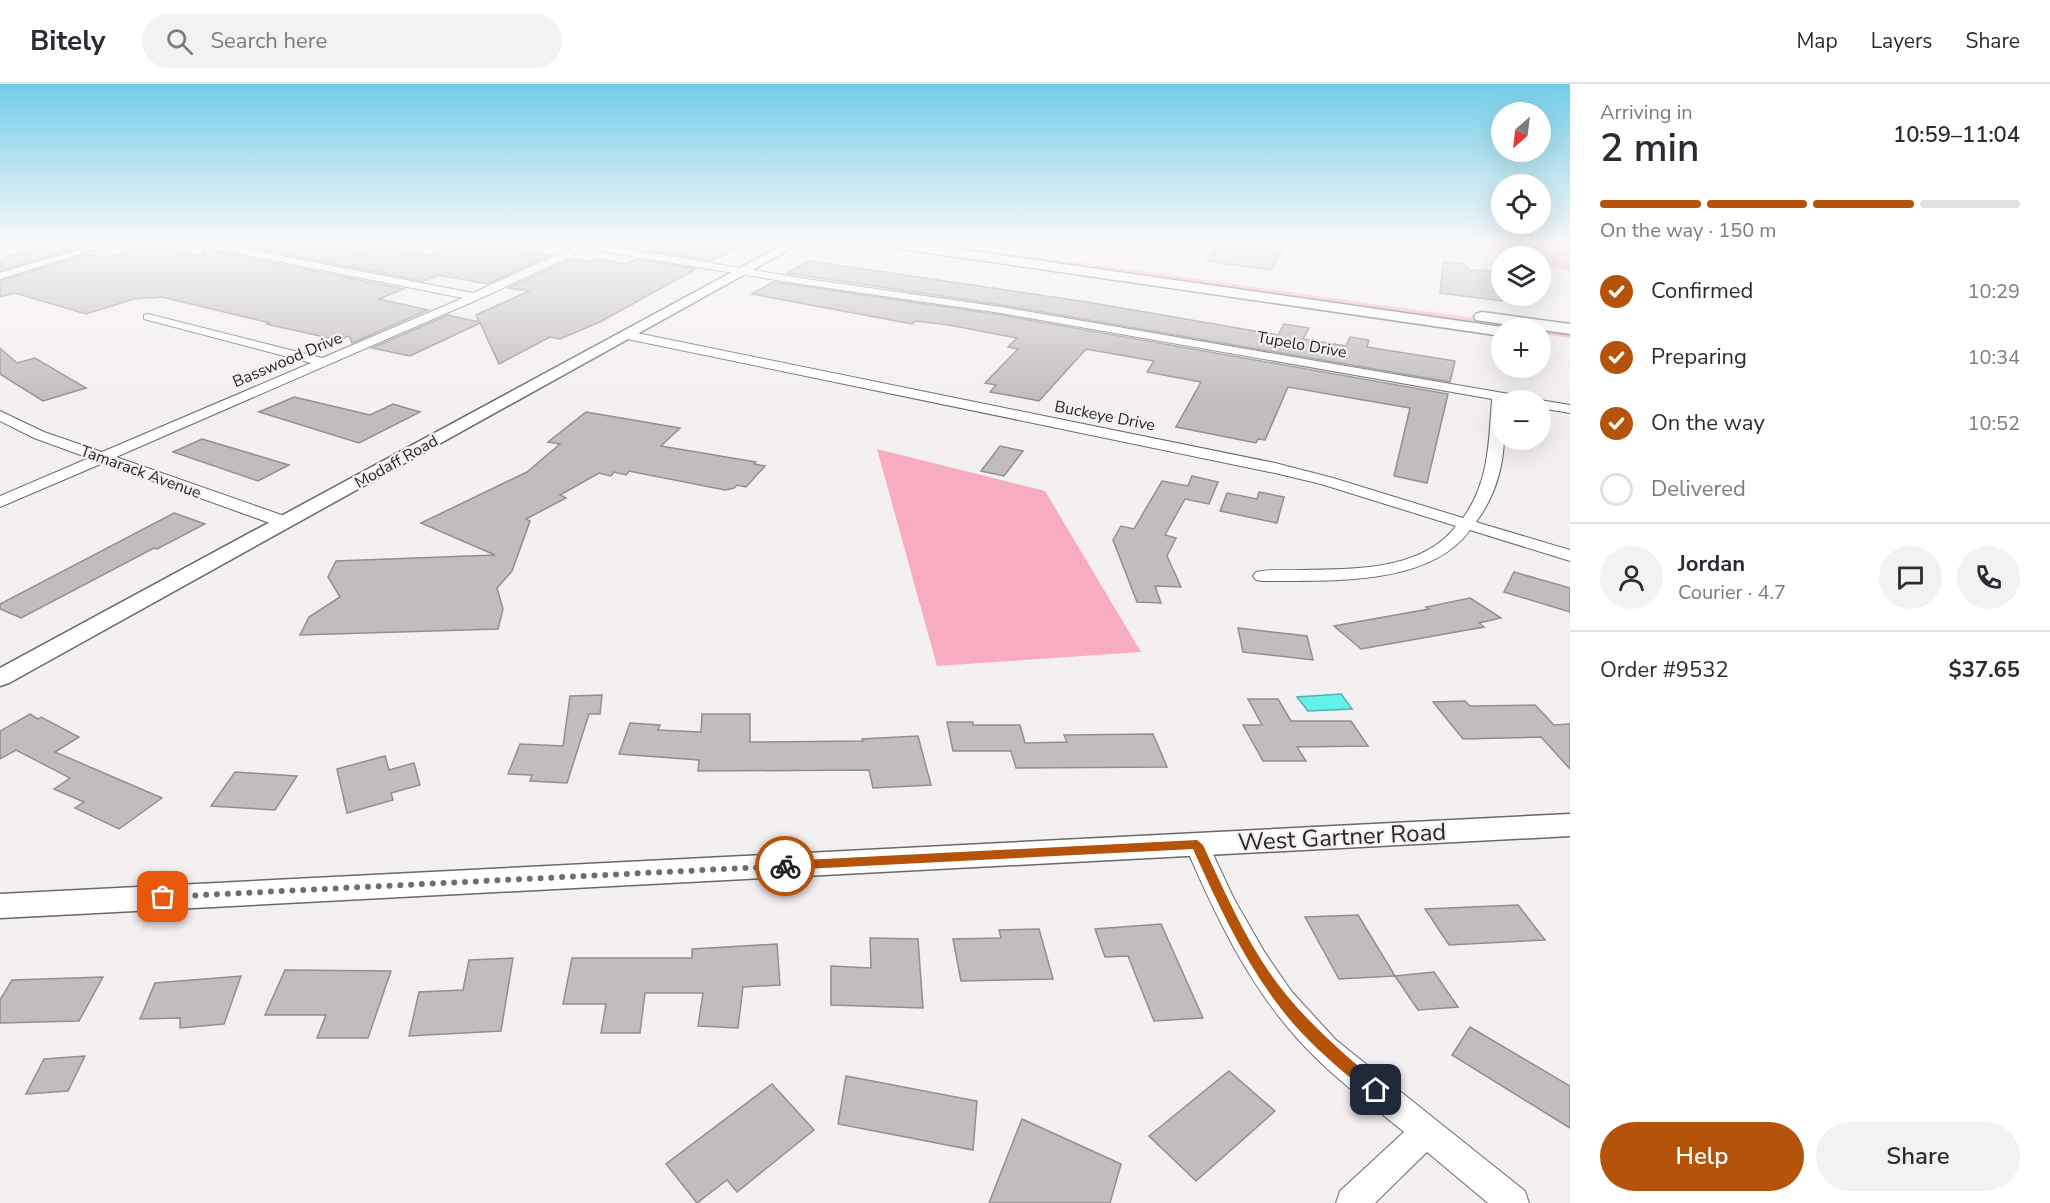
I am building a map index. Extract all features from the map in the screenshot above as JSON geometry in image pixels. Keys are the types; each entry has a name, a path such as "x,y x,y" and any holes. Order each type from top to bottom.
{"main road":[{"path":"1255,296 1491,330"},
{"path":"1336,296 1570,329"},
{"path":"1551,338 1570,341"}],"street":[{"path":"471,296 475,297"},
{"name":"Modaff Road","path":"0,678 698,296"},
{"name":"Tupelo Drive","path":"910,296 1491,396"},
{"name":"Basswood Drive","path":"0,502 475,297"},
{"path":"148,317 322,362"},
{"name":"Buckeye Drive","path":"627,335 1275,468 1327,481 1570,556"},
{"path":"1551,406 1570,409"},
{"name":"Tamarack Avenue","path":"0,416 39,435 284,522"},
{"path":"1262,576 1343,574 1407,566 1426,560 1446,547 1468,524 1484,499 1494,467 1495,450"},
{"name":"West Gartner Road","path":"0,906 1570,825"},
{"path":"1197,845 1222,901 1255,960 1282,1000 1326,1048 1513,1203"},
{"path":"1352,1203 1426,1132"}],"shaded area":[{"path":"1273,296 1318,296 1491,321 1491,328"},
{"path":"1551,329 1570,332 1570,338 1551,335"},
{"path":"877,449 1045,491 1141,652 937,666"}],"water":[{"path":"1341,694 1352,709 1308,711 1297,697"}],"building":[{"path":"26,296 386,296 379,299 428,310 352,343 349,336 338,340 162,297 134,299 86,314"},
{"path":"517,296 647,296 600,322 560,339 550,337 499,364 480,323 410,356 372,348 448,315 479,322 476,315"},
{"path":"764,296 871,296 1001,315 1448,394 1427,483 1394,476 1410,408 1288,387 1265,440 1258,439 1256,443 1176,427 1201,382 1147,372 1154,361 1086,349 1039,401 990,392 996,385 985,383 1018,349 1008,347 1017,338 949,325 916,321 912,324"},
{"path":"942,296 1048,296 1278,335 1284,324 1309,328 1303,339 1346,346 1350,337 1369,340 1367,347 1455,361 1450,382"},
{"path":"1465,296 1491,296 1491,300"},
{"path":"0,348 17,363 35,358 86,388 43,401 0,374"},
{"path":"294,397 370,415 393,404 420,412 359,443 259,412"},
{"path":"586,412 680,428 661,446 756,462 754,464 765,466 746,487 737,485 725,490 629,471 626,475 614,472 611,476 599,473 560,495 566,498 526,519 530,521 512,571 497,588 503,609 498,629 300,635 309,617 340,597 328,577 336,561 495,555 421,523 527,472 560,444 548,442"},
{"path":"202,439 289,465 258,481 173,452"},
{"path":"1000,446 1023,451 1004,476 981,471"},
{"path":"1192,476 1218,482 1209,504 1185,499 1165,535 1176,538 1167,556 1181,587 1155,586 1161,603 1137,602 1113,540 1121,526 1134,529 1162,481 1188,486"},
{"path":"1259,492 1284,497 1277,523 1220,511 1227,493 1257,499"},
{"path":"174,513 205,524 157,549 154,548 21,618 0,609 0,604"},
{"path":"1514,572 1570,588 1570,612 1504,592"},
{"path":"1470,598 1501,618 1479,623 1484,627 1361,649 1334,626 1429,609 1426,607"},
{"path":"1238,628 1307,636 1313,660 1243,652"},
{"path":"602,695 600,714 589,714 567,783 530,781 532,775 508,774 520,744 563,746 570,696"},
{"path":"1248,699 1278,699 1291,721 1351,721 1368,746 1297,747 1306,761 1263,761 1243,725 1262,725"},
{"path":"1465,701 1470,706 1535,705 1554,725 1570,724 1570,769 1541,737 1463,739 1433,702"},
{"path":"30,714 38,719 41,717 79,737 55,752 162,798 119,829 75,808 84,802 54,789 70,778 16,750 0,759 0,731"},
{"path":"702,714 750,714 750,742 863,741 862,739 918,736 931,785 873,788 869,770 698,771 699,760 619,754 630,723 660,725 658,730 701,732"},
{"path":"947,722 973,722 973,725 1020,725 1025,743 1067,742 1064,735 1153,734 1167,767 1016,768 1011,751 953,751"},
{"path":"385,756 389,770 414,763 420,785 391,793 393,800 347,813 337,769"},
{"path":"235,772 297,776 275,810 211,806"},
{"path":"1518,905 1545,940 1449,945 1425,909"},
{"path":"1358,915 1395,976 1339,979 1305,917"},
{"path":"1161,924 1203,1018 1154,1021 1128,956 1105,957 1095,929"},
{"path":"1039,929 1053,979 961,981 953,939 1001,938 999,930"},
{"path":"870,938 918,939 923,1008 831,1005 831,966 871,968"},
{"path":"777,944 780,985 743,987 738,1028 698,1026 703,993 645,993 640,1033 601,1033 606,1004 563,1004 572,958 692,958 692,949"},
{"path":"513,958 501,1031 409,1036 419,992 463,990 469,960"},
{"path":"285,970 391,971 368,1038 317,1038 326,1015 265,1015"},
{"path":"1434,972 1458,1007 1418,1010 1395,976"},
{"path":"241,976 224,1024 180,1028 180,1018 140,1019 155,983"},
{"path":"103,977 79,1021 0,1023 0,1000 12,980"},
{"path":"1470,1027 1570,1086 1570,1128 1452,1055"},
{"path":"85,1056 68,1091 26,1094 44,1059"},
{"path":"1229,1071 1275,1111 1196,1181 1149,1136"},
{"path":"846,1076 977,1101 973,1150 838,1124"},
{"path":"772,1084 814,1130 737,1192 727,1180 697,1203 666,1164"},
{"path":"1022,1119 1121,1164 1110,1203 989,1203"}],"way so far":[{"path":"163,897 785,866"}],"route":[{"path":"785,866 1197,845 1222,901 1255,960 1282,1000 1326,1048 1376,1090"}]}
